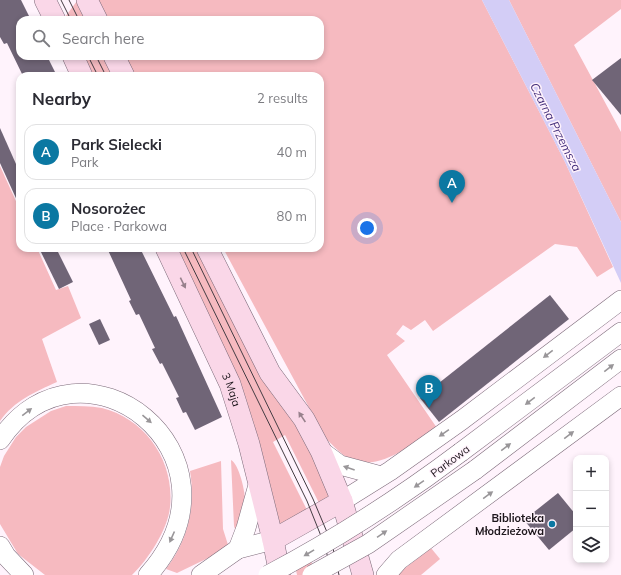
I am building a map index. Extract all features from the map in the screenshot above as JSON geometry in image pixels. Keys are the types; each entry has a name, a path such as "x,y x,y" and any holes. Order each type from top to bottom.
{"main road":[{"path":"44,0 53,16"},
{"path":"87,0 95,16"},
{"path":"75,60 80,72"},
{"path":"116,60 122,72"},
{"name":"3 Maja","path":"168,252 230,384 243,422 273,540 280,575"},
{"path":"209,252 270,373 304,419 321,451 342,502 363,575"},
{"path":"273,540 342,502"}],"street":[{"path":"342,502 462,420 614,305"},
{"name":"Parkowa","path":"268,575 361,522 417,485 619,333"},
{"name":"Parkowa","path":"312,575 368,544 475,470 621,359"},
{"path":"0,440 9,428 34,407 46,400 73,394 113,399 146,417 162,433 170,446 180,472 182,487 179,517 175,531 162,558 148,575"},
{"path":"386,575 399,560 620,396"},
{"path":"321,451 340,465 381,476"},
{"path":"238,549 246,528 258,485"},
{"path":"200,575 238,549 273,540"},
{"path":"0,546 6,556 24,575"}],"shaded area":[{"path":"97,0 482,0 565,162 613,267 597,277 577,247 555,244 433,331 425,320 411,330 403,325 396,334 405,341 387,355 437,428 408,447 375,462 364,462 349,459 326,439 225,252 324,252 324,72 131,72 126,60 324,60 324,16 104,16"},
{"path":"509,0 621,0 621,9 574,45 621,132 621,222"},
{"path":"77,1 85,16 66,16"},
{"path":"86,60 106,60 112,72 92,72"},
{"path":"0,166 16,201 16,252 39,252 56,290 68,286 81,318 42,339 57,382 33,393 18,403 0,421"},
{"path":"178,252 201,252 298,423 332,496 319,503 285,435 273,442 307,510 278,525"},
{"path":"66,406 98,407 118,414 132,422 144,432 154,445 168,474 170,507 165,525 151,553 132,575 45,575 18,554 0,524 0,467 4,456 16,437 26,427 51,411"},
{"path":"231,460 240,475 245,497 242,521 237,535 234,526"},
{"path":"221,461 223,529 229,548 177,573 166,569 180,547 188,523 192,497 190,471"},
{"path":"431,548 440,559 421,575 396,575"},
{"path":"311,556 313,575 297,575 295,565"}],"water":[{"name":"Czarna Przemsza","path":"482,0 509,0 621,222 621,283 565,162"}],"building":[{"path":"0,0 21,0 29,16 16,16 16,60 49,60 55,72 21,72 7,43 4,44 0,37"},
{"path":"621,58 621,115 592,80"},
{"path":"0,128 16,164 16,198 0,163"},
{"path":"41,252 58,252 73,282 59,289"},
{"path":"109,252 142,252 174,317 176,316 222,417 195,430 186,412 183,413 176,398 179,397 162,363 160,364 152,349 155,348 139,314 136,315 129,301 131,300"},
{"path":"550,295 569,319 439,422 420,398"},
{"path":"100,319 110,340 99,345 89,324"},
{"name":"Biblioteka Młodzieżowa","path":"558,493 573,511 573,530 549,550 524,520"}],"tram line":[{"path":"61,0 69,16"},
{"path":"69,0 77,16"},
{"path":"90,60 96,72"},
{"path":"98,60 104,72"},
{"path":"185,252 307,501 325,546 332,575"},
{"path":"193,252 313,499 332,544 339,575"}],"place":[{"name":"Park Sielecki","path":"452,203"},
{"name":"Nosorożec","path":"429,408"},
{"name":"Biblioteka Młodzieżowa","path":"552,524"}]}
